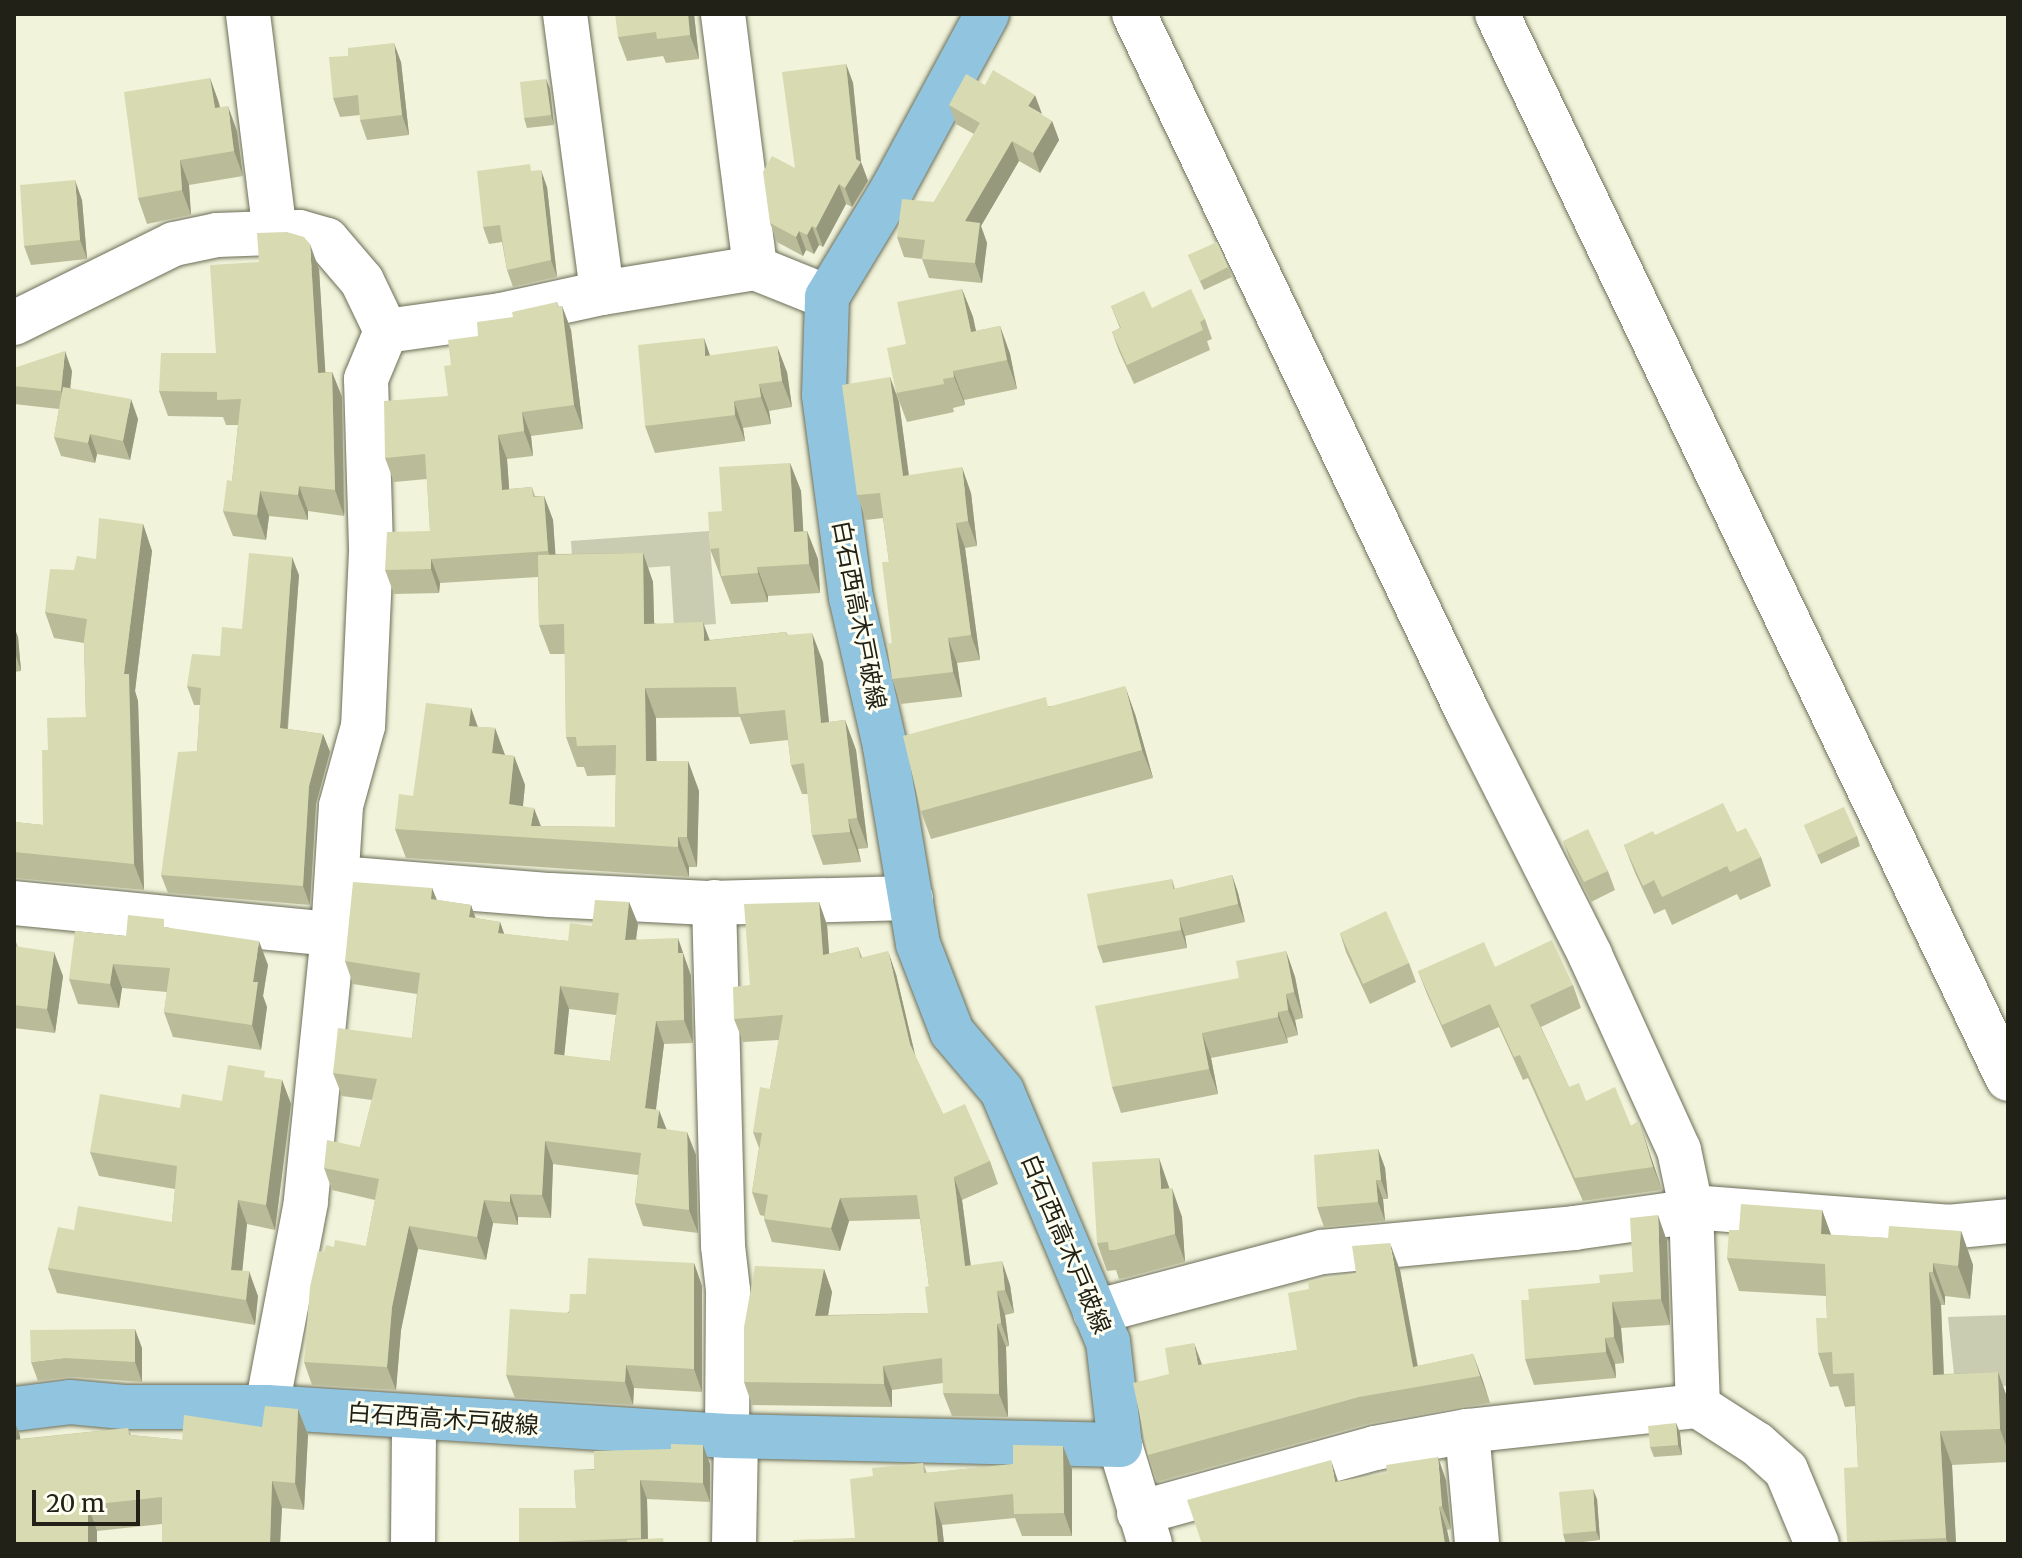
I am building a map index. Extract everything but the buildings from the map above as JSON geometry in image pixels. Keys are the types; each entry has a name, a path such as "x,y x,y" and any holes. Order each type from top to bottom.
{"main road":[{"name":"白石西高木戸破線","path":"14,1409 70,1402 124,1407 267,1407 731,1436 1120,1445 1108,1342 1002,1091 952,1032 918,944 885,746 851,598 824,395 827,297 893,188 987,14"}],"street":[{"path":"248,14 275,233"},
{"path":"565,14 602,293"},
{"path":"723,14 755,268"},
{"path":"1134,14 1469,715 1590,955 1679,1150 1691,1207 1698,1406"},
{"path":"1497,14 2008,1079"},
{"path":"14,323 174,244 217,235 299,232 327,240 362,281 386,331 366,379 371,552 363,726 341,806 338,878 306,1202 267,1407"},
{"path":"386,331 501,315 602,293 755,268 827,297"},
{"path":"338,878 550,895 714,902 911,898"},
{"path":"714,902 734,1544"},
{"path":"14,903 333,934"},
{"path":"1095,1312 1322,1252 1574,1228 1673,1214 1691,1207 1948,1227 2008,1221"},
{"path":"1120,1445 1145,1528 1375,1448 1467,1431 1698,1406 1757,1444 1786,1470 1817,1544"},
{"path":"413,1544 414,1418"},
{"path":"1467,1431 1477,1544"}],"green space":[{"path":"709,531 716,624 674,627 670,566 573,573 571,541"},
{"path":"2008,1315 2008,1386 1955,1384 1948,1317"}]}
